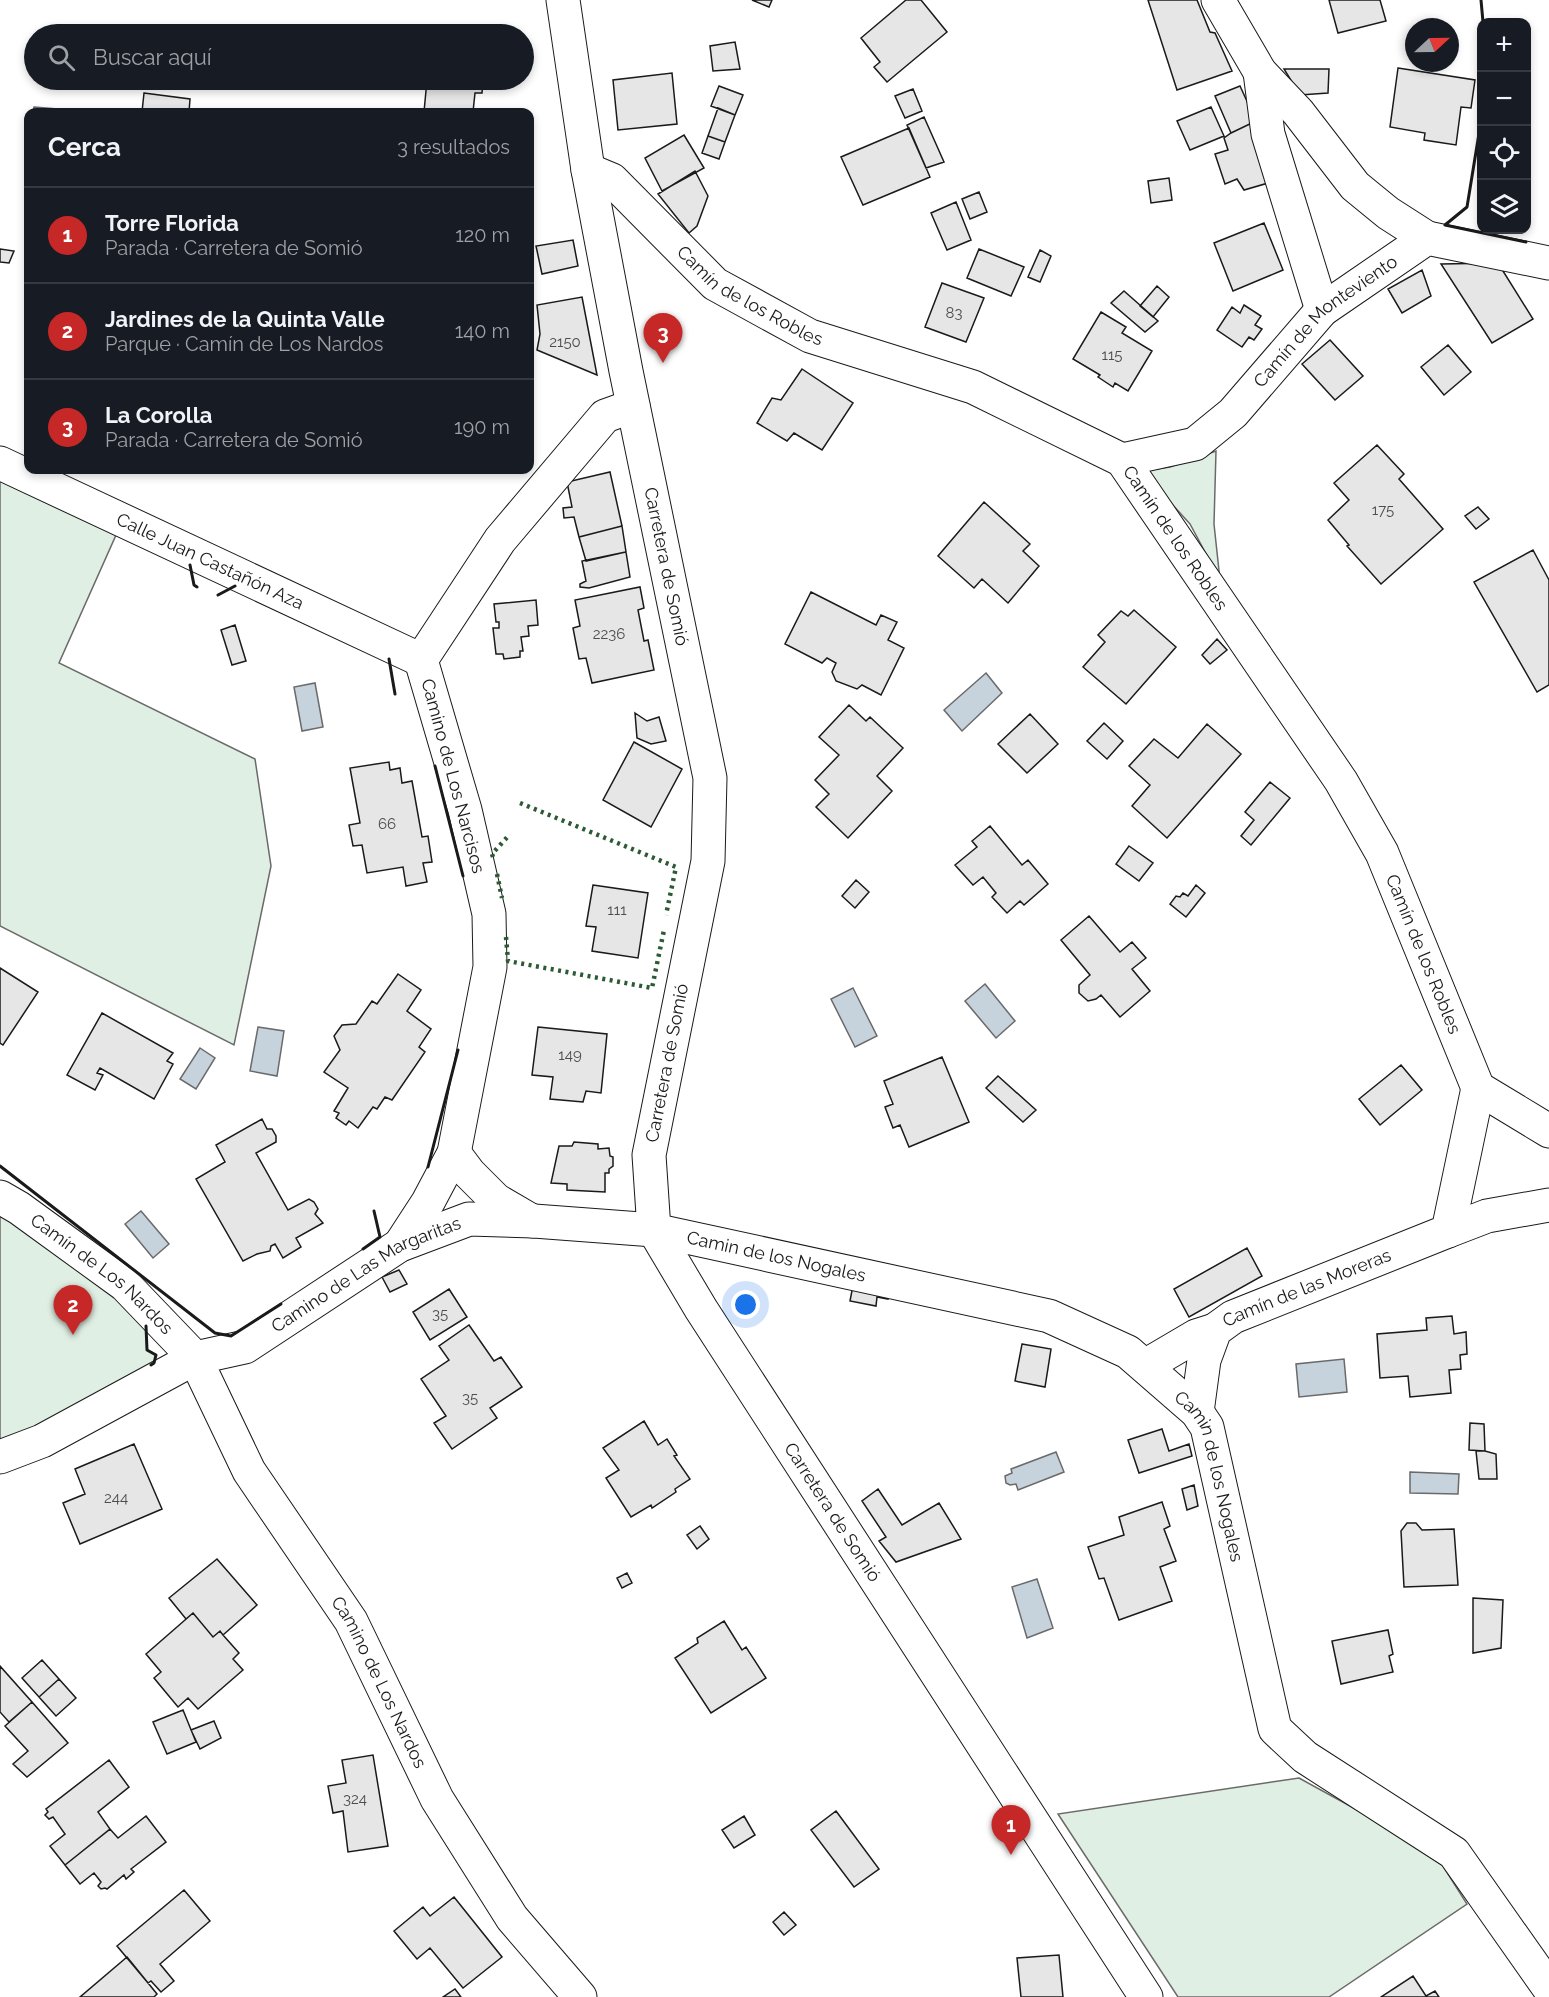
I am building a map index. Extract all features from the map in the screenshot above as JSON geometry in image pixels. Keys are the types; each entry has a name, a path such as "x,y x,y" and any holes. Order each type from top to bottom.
{"street":[{"name":"Carretera de Somió","path":"563,0 588,170 633,406 710,778 708,861 649,1155 654,1230 700,1309 1146,1997"},
{"path":"1218,0 1260,72 1298,112 1355,186 1388,213 1427,238 1549,263"},
{"path":"1260,72 1268,134 1322,310"},
{"name":"Camín de los Robles","path":"588,170 612,180 716,284 810,336 973,387 1122,460 1341,781 1382,853 1478,1088"},
{"name":"Camín de Monteviento","path":"1122,460 1195,444 1233,413 1322,310 1427,238"},
{"name":"Camino de Los Narcisos","path":"400,1245 428,1202 454,1153 490,967 489,914 465,810 421,660 500,540 605,416 633,406"},
{"name":"Calle Juan Castañón Aza","path":"0,463 421,660"},
{"path":"1448,1231 1478,1088 1549,1131"},
{"path":"454,1153 469,1173 496,1200 534,1221"},
{"name":"Camín de Los Nardos","path":"0,1197 20,1208 125,1285 195,1358"},
{"name":"Camín de las Moreras","path":"1197,1412 1204,1360 1215,1330 1233,1317 1487,1216 1549,1205"},
{"name":"Camino de Las Margaritas","path":"0,1457 42,1441 195,1358 245,1347 400,1245 469,1219 534,1221 654,1230"},
{"name":"Camin de los Nogales","path":"654,1230 1048,1316 1128,1352 1145,1366 1197,1412 1207,1427 1275,1729 1305,1757 1454,1853 1549,1988"},
{"path":"1145,1366 1196,1336 1215,1330"},
{"name":"Camino de Los Nardos","path":"195,1358 249,1472 351,1621 437,1799 512,1918 579,1997"}],"green space":[{"path":"1216,451 1214,524 1220,580 1190,524 1142,471 1170,467"},
{"path":"0,481 116,535 59,663 255,759 271,866 234,1045 0,926"},
{"path":"0,1212 77,1267 133,1312 146,1327 147,1350 156,1355 154,1363 76,1410 0,1442"},
{"path":"1299,1778 1434,1852 1467,1904 1329,1997 1178,1997 1058,1814"}],"shaded area":[{"path":"986,673 1002,693 962,731 944,710"},
{"path":"315,683 323,727 302,731 294,687"},
{"path":"985,984 1015,1021 996,1038 965,1001"},
{"path":"853,988 877,1036 855,1047 831,999"},
{"path":"258,1027 284,1031 277,1076 250,1071"},
{"path":"200,1048 215,1058 196,1089 180,1079"},
{"path":"141,1211 169,1244 153,1258 125,1224"},
{"path":"1344,1359 1347,1392 1299,1397 1296,1364"},
{"path":"1056,1452 1064,1472 1018,1490 1016,1484 1006,1483 1005,1476 1012,1473 1011,1469"},
{"path":"1410,1472 1459,1474 1458,1494 1410,1493"},
{"path":"1037,1579 1053,1628 1027,1638 1012,1587"}],"building":[{"path":"752,0 772,0 769,7"},
{"path":"906,0 921,0 947,32 887,82 874,67 880,62 861,38"},
{"path":"1148,0 1197,0 1210,32 1215,33 1232,71 1177,90"},
{"path":"1329,0 1380,0 1386,21 1338,33"},
{"path":"735,42 740,69 713,71 710,46"},
{"path":"1398,68 1405,69 1405,72 1424,72 1475,80 1471,108 1461,107 1456,145 1424,140 1425,133 1390,127"},
{"path":"1284,69 1329,69 1328,93 1300,95"},
{"path":"672,73 677,124 618,130 613,80"},
{"path":"719,86 743,95 735,115 711,106"},
{"path":"1240,86 1256,121 1231,133 1215,96"},
{"path":"913,89 922,111 905,118 895,96"},
{"path":"426,90 482,90 482,93 475,93 473,108 424,108"},
{"path":"144,93 190,99 189,108 142,108"},
{"path":"1211,107 1224,136 1190,150 1177,121"},
{"path":"718,108 735,115 725,142 708,136"},
{"path":"924,117 944,162 926,168 907,125"},
{"path":"1256,121 1275,181 1244,190 1237,179 1225,184 1215,154 1228,150 1224,138"},
{"path":"909,128 930,177 863,205 841,157"},
{"path":"684,135 704,168 662,191 645,158"},
{"path":"708,136 725,142 719,159 702,153"},
{"path":"695,171 708,196 697,226 689,233 658,194"},
{"path":"1169,178 1172,200 1151,203 1148,181"},
{"path":"979,192 987,212 970,219 962,199"},
{"path":"956,202 971,240 947,250 931,213"},
{"path":"1264,223 1283,270 1233,291 1214,243"},
{"path":"573,240 578,266 542,274 536,246"},
{"path":"0,249 14,251 9,263 0,262"},
{"path":"979,249 1024,267 1011,296 967,278"},
{"path":"1040,250 1051,256 1040,282 1028,277"},
{"path":"1498,263 1533,319 1492,343 1441,264"},
{"path":"1422,270 1431,296 1402,313 1388,289"},
{"path":"942,283 984,298 966,342 925,327"},
{"path":"1157,286 1169,297 1153,317 1140,306"},
{"path":"1124,291 1158,321 1145,332 1111,303"},
{"path":"582,297 597,375 537,350 540,334 537,305"},
{"path":"1244,305 1261,316 1255,325 1262,329 1254,340 1249,337 1242,347 1217,330 1232,307 1240,313"},
{"path":"1101,312 1126,327 1122,333 1152,351 1128,391 1115,383 1113,387 1098,377 1100,375 1073,359"},
{"path":"1330,340 1363,376 1335,400 1302,364"},
{"path":"1448,345 1471,372 1444,395 1421,367"},
{"path":"802,369 853,403 822,450 794,433 787,441 757,423 772,398 781,400"},
{"path":"1377,445 1404,474 1399,479 1443,529 1381,584 1347,546 1349,545 1328,520 1349,500 1334,483"},
{"path":"610,472 622,526 579,537 574,517 564,518 563,508 572,507 567,482"},
{"path":"984,502 1030,544 1023,551 1039,566 1008,603 982,579 974,588 938,556"},
{"path":"1478,507 1489,519 1476,529 1465,516"},
{"path":"622,526 626,552 586,561 579,537"},
{"path":"1533,550 1549,580 1549,685 1537,692 1474,582"},
{"path":"626,552 630,577 589,588 580,587 580,584 586,581 582,561"},
{"path":"640,587 644,608 638,610 644,641 648,640 654,670 592,683 586,658 579,659 573,628 580,626 575,600"},
{"path":"811,592 876,625 881,615 897,622 888,640 904,648 881,695 862,685 857,689 836,681 832,672 836,663 827,658 822,663 785,644"},
{"path":"536,600 538,625 528,626 529,636 521,637 523,651 520,651 520,657 504,659 503,654 496,654 493,628 499,628 499,622 496,622 494,604"},
{"path":"1134,610 1176,647 1126,704 1083,667 1105,642 1098,635 1121,611 1128,616"},
{"path":"235,625 246,661 232,665 221,630"},
{"path":"1217,639 1227,650 1210,664 1202,655"},
{"path":"849,705 866,721 870,717 903,748 877,776 892,791 848,838 816,807 829,794 815,780 839,755 819,737"},
{"path":"635,713 647,721 659,717 666,741 651,744 637,738"},
{"path":"1030,714 1058,744 1027,773 998,744"},
{"path":"1104,723 1123,741 1107,759 1087,741"},
{"path":"1207,724 1241,754 1167,838 1132,806 1150,785 1129,766 1154,739 1178,758"},
{"path":"634,742 682,769 651,827 603,800"},
{"path":"389,762 390,770 400,768 402,783 412,781 422,837 428,836 432,862 423,863 427,882 406,886 403,867 367,873 362,845 353,846 349,825 360,823 350,768"},
{"path":"1270,782 1290,798 1251,845 1241,836 1254,820 1245,812"},
{"path":"990,826 1022,865 1028,860 1048,884 1024,905 1020,901 1007,913 992,897 996,893 983,877 973,885 955,865 977,847 972,841"},
{"path":"1129,846 1153,863 1139,881 1116,864"},
{"path":"856,880 869,892 855,908 842,896"},
{"path":"593,885 648,893 638,958 592,951 596,927 586,926"},
{"path":"1196,885 1205,893 1186,917 1170,904 1176,896 1180,897 1183,893 1188,896"},
{"path":"1089,916 1120,952 1132,942 1146,958 1132,969 1150,991 1120,1017 1101,995 1088,1001 1079,993 1079,985 1090,975 1061,940"},
{"path":"0,968 38,992 3,1045 0,1043"},
{"path":"398,974 421,990 407,1011 431,1029 419,1047 425,1052 392,1100 385,1097 377,1109 373,1107 358,1128 349,1121 346,1125 336,1118 339,1113 334,1111 348,1088 324,1072 340,1050 334,1036 342,1025 356,1024 372,1001 377,1004"},
{"path":"102,1013 173,1053 167,1061 173,1064 154,1099 100,1068 97,1073 103,1075 95,1090 67,1075"},
{"path":"538,1027 607,1034 601,1093 586,1091 583,1102 550,1099 553,1077 532,1075"},
{"path":"942,1057 969,1122 909,1147 900,1125 893,1128 885,1107 893,1104 884,1081"},
{"path":"1401,1065 1422,1090 1380,1125 1359,1099"},
{"path":"998,1076 1036,1110 1023,1122 986,1088"},
{"path":"262,1119 267,1129 272,1129 276,1142 256,1153 288,1210 309,1199 314,1202 318,1209 315,1214 323,1223 296,1238 301,1247 283,1258 275,1244 271,1246 270,1251 243,1261 196,1179 225,1162 216,1145"},
{"path":"574,1142 598,1144 598,1149 609,1148 610,1156 613,1157 613,1166 609,1169 609,1173 605,1173 605,1192 567,1190 567,1184 551,1183 559,1146 572,1146"},
{"path":"1247,1248 1262,1276 1189,1317 1174,1289"},
{"path":"399,1270 407,1284 390,1292 382,1277"},
{"path":"854,1280 890,1286 888,1299 877,1297 876,1306 850,1301"},
{"path":"449,1289 467,1317 430,1340 413,1312"},
{"path":"1452,1316 1454,1334 1466,1332 1467,1354 1460,1355 1461,1369 1449,1370 1451,1393 1410,1397 1408,1376 1380,1378 1377,1334 1427,1330 1426,1318"},
{"path":"469,1325 494,1361 501,1357 522,1387 490,1408 497,1418 452,1449 434,1423 446,1416 421,1379 449,1360 439,1346"},
{"path":"1022,1344 1051,1349 1045,1387 1015,1381"},
{"path":"644,1421 658,1445 667,1439 677,1455 674,1456 690,1479 675,1489 676,1492 652,1508 651,1505 631,1517 606,1478 619,1470 603,1448"},
{"path":"1470,1423 1484,1424 1485,1451 1469,1450"},
{"path":"1162,1429 1169,1451 1189,1444 1192,1456 1139,1473 1128,1440"},
{"path":"134,1444 162,1509 80,1544 63,1503 85,1494 75,1469"},
{"path":"1476,1451 1496,1454 1497,1479 1479,1479"},
{"path":"1194,1485 1198,1506 1187,1510 1182,1489"},
{"path":"878,1489 902,1525 939,1503 961,1539 896,1562 879,1541 886,1537 862,1501"},
{"path":"1162,1502 1170,1526 1164,1529 1176,1561 1160,1567 1172,1601 1119,1620 1104,1578 1099,1579 1088,1547 1124,1535 1119,1517"},
{"path":"1407,1523 1416,1523 1422,1530 1454,1529 1458,1585 1404,1587 1401,1531"},
{"path":"700,1526 709,1539 697,1549 687,1535"},
{"path":"217,1559 257,1605 223,1635 220,1631 213,1637 193,1613 186,1619 169,1598"},
{"path":"627,1573 632,1583 622,1588 617,1578"},
{"path":"1473,1598 1503,1600 1501,1648 1473,1653"},
{"path":"193,1613 213,1637 220,1631 239,1653 233,1659 243,1670 198,1709 188,1698 178,1707 154,1678 161,1672 146,1654"},
{"path":"724,1621 742,1650 746,1647 766,1678 711,1713 675,1658 698,1643 697,1638"},
{"path":"1388,1630 1393,1654 1389,1656 1393,1672 1341,1684 1332,1641"},
{"path":"42,1660 59,1679 39,1697 22,1678"},
{"path":"0,1666 32,1702 9,1722 0,1712"},
{"path":"59,1679 76,1698 56,1716 39,1697"},
{"path":"32,1702 68,1743 27,1777 13,1764 28,1751 5,1726"},
{"path":"183,1710 196,1742 167,1754 153,1722"},
{"path":"214,1721 221,1738 200,1749 191,1730"},
{"path":"373,1755 388,1846 348,1852 343,1811 333,1813 328,1786 346,1783 342,1760"},
{"path":"109,1760 129,1787 98,1812 110,1829 65,1865 50,1846 65,1834 53,1817 49,1819 45,1815 48,1812 46,1809"},
{"path":"836,1811 879,1869 854,1887 811,1830"},
{"path":"146,1816 166,1842 131,1869 134,1872 126,1879 124,1875 107,1889 101,1889 98,1886 101,1882 94,1873 80,1884 65,1865 110,1829 118,1838"},
{"path":"744,1816 755,1835 734,1848 722,1830"},
{"path":"184,1890 210,1921 160,1964 174,1981 161,1992 151,1981 148,1983 117,1946"},
{"path":"454,1897 502,1957 463,1988 430,1948 417,1959 394,1931 423,1907 430,1916"},
{"path":"784,1912 796,1925 784,1935 773,1922"},
{"path":"1059,1955 1063,1997 1021,1997 1017,1958"},
{"path":"127,1957 157,1994 154,1997 80,1997"},
{"path":"1413,1976 1426,1996 1435,1991 1439,1997 1381,1997"},
{"path":"455,1989 461,1997 443,1997"}],"hedge":[{"path":"520,803 676,867 666,915"},
{"path":"493,857 492,854 510,834"},
{"path":"497,874 502,898"},
{"path":"506,937 508,961 652,988 664,930"}],"wall":[{"path":"1481,0 1483,18"},
{"path":"1480,126 1467,207 1445,225 1526,242"},
{"path":"190,565 194,585 197,587"},
{"path":"218,595 235,586"},
{"path":"389,659 395,694"},
{"path":"435,766 463,876"},
{"path":"428,1167 458,1050"},
{"path":"0,1166 215,1333 231,1336 281,1304"},
{"path":"363,1249 380,1237 374,1211"},
{"path":"146,1326 147,1350 156,1355 151,1365"}],"place":[{"name":"La Corolla","path":"663,363"},
{"name":"Jardines de la Quinta Valle","path":"73,1335"},
{"name":"Torre Florida","path":"1011,1855"}]}
